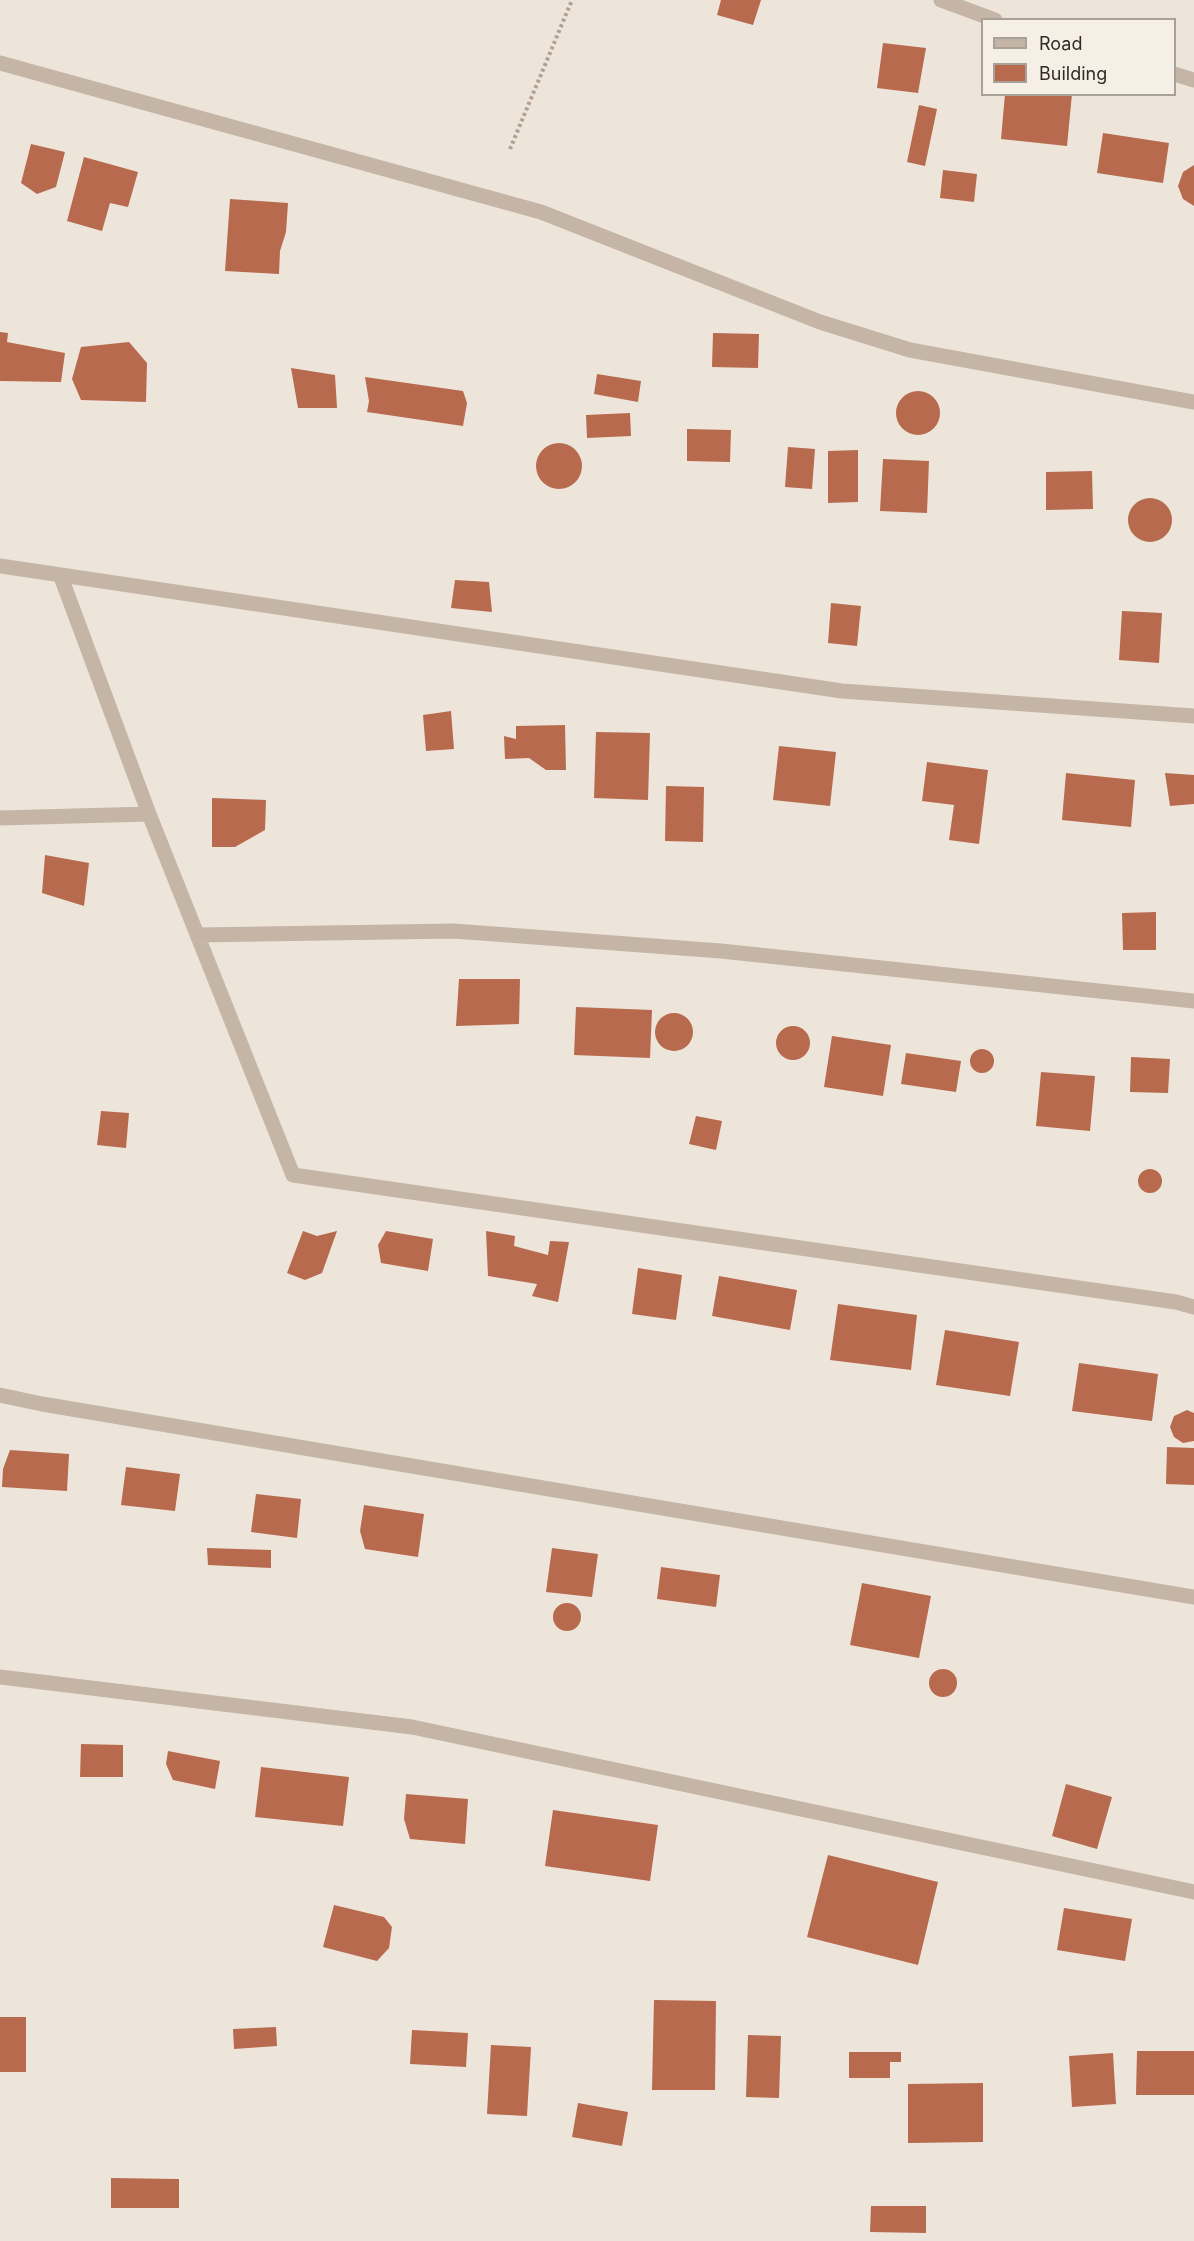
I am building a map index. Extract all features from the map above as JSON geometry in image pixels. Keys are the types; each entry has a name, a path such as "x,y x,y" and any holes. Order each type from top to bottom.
{"street":[{"path":"941,0 990,18"},
{"path":"0,63 541,212 820,322 910,350 1194,402"},
{"path":"1176,75 1194,80"},
{"path":"0,566 61,577 842,691 1194,716"},
{"path":"61,577 149,814 293,1175 1152,1298 1194,1307"},
{"path":"0,818 149,814"},
{"path":"197,935 465,932 721,951 1194,1001"},
{"path":"0,1395 77,1410 1194,1597"},
{"path":"0,1677 412,1727 1194,1892"}],"path":[{"path":"510,149 572,0"}],"building":[{"path":"721,0 761,0 753,25 717,15"},
{"path":"883,43 926,48 918,93 877,88"},
{"path":"1005,96 1072,96 1067,146 1001,139"},
{"path":"919,105 937,109 925,166 907,162"},
{"path":"1103,133 1169,143 1163,183 1097,173"},
{"path":"31,144 65,152 56,187 37,194 21,183"},
{"path":"84,157 138,172 128,207 110,203 102,231 67,221"},
{"path":"1194,165 1194,206 1183,199 1178,186 1183,172"},
{"path":"943,170 977,174 974,202 940,198"},
{"path":"230,199 288,203 286,232 280,251 279,274 225,271"},
{"path":"0,332 8,333 7,342 65,353 61,382 0,381"},
{"path":"713,333 759,334 758,368 712,367"},
{"path":"129,342 147,363 146,402 81,400 72,379 81,347"},
{"path":"291,368 335,375 337,408 298,408"},
{"path":"597,374 641,381 638,402 594,394"},
{"path":"365,377 463,391 467,403 463,426 367,412 369,401"},
{"path":"918,391 933,398 940,413 933,428 918,435 903,428 896,413 903,398"},
{"path":"630,413 631,436 587,438 586,415"},
{"path":"687,429 731,430 730,462 687,461"},
{"path":"559,443 568,444 575,450 581,457 581,475 575,482 568,488 559,489 550,488 543,482 537,475 536,466 537,457 543,450 550,444"},
{"path":"788,447 815,449 812,489 785,487"},
{"path":"858,450 858,502 828,503 828,451"},
{"path":"883,459 929,461 927,513 880,511"},
{"path":"1092,471 1093,509 1046,510 1046,472"},
{"path":"1150,498 1159,499 1166,504 1171,511 1171,529 1166,536 1159,541 1150,542 1141,541 1134,536 1129,529 1128,520 1129,511 1134,504 1141,499"},
{"path":"455,580 489,582 492,612 451,608"},
{"path":"831,603 861,606 857,646 828,643"},
{"path":"1122,611 1162,613 1159,663 1119,660"},
{"path":"451,711 454,749 426,751 423,715"},
{"path":"565,725 566,770 546,770 529,758 505,759 504,736 516,739 516,726"},
{"path":"596,732 650,733 648,800 594,798"},
{"path":"779,746 836,752 830,806 773,800"},
{"path":"927,762 988,770 979,844 949,840 954,805 922,801"},
{"path":"1066,773 1135,780 1131,827 1062,820"},
{"path":"1165,773 1194,775 1194,804 1170,806"},
{"path":"666,786 704,787 703,842 665,841"},
{"path":"212,798 266,800 265,830 235,847 212,847"},
{"path":"45,855 89,863 84,906 42,893"},
{"path":"1156,912 1156,950 1123,950 1122,913"},
{"path":"459,979 520,979 519,1024 456,1026"},
{"path":"576,1007 652,1010 650,1058 574,1055"},
{"path":"674,1013 687,1019 693,1032 687,1045 674,1051 661,1045 655,1032 661,1019"},
{"path":"793,1026 805,1031 810,1043 805,1055 793,1060 781,1055 776,1043 781,1031"},
{"path":"832,1036 891,1045 883,1096 824,1087"},
{"path":"982,1049 990,1053 994,1061 990,1069 982,1073 974,1069 970,1061 974,1053"},
{"path":"906,1053 961,1061 956,1092 901,1084"},
{"path":"1131,1057 1170,1059 1168,1093 1130,1092"},
{"path":"1041,1072 1095,1076 1090,1131 1036,1126"},
{"path":"101,1111 129,1113 126,1148 97,1145"},
{"path":"696,1116 722,1121 716,1150 689,1144"},
{"path":"1150,1169 1158,1173 1162,1181 1158,1189 1150,1193 1142,1189 1138,1181 1142,1173"},
{"path":"303,1231 317,1236 337,1231 322,1273 305,1280 287,1273"},
{"path":"386,1231 433,1239 428,1271 381,1263 378,1245"},
{"path":"486,1231 515,1236 514,1246 548,1255 550,1241 569,1242 558,1302 532,1296 537,1284 488,1276"},
{"path":"638,1268 682,1275 676,1320 632,1314"},
{"path":"719,1276 797,1290 790,1330 712,1316"},
{"path":"838,1304 917,1315 911,1370 830,1360"},
{"path":"945,1330 1019,1342 1010,1396 936,1385"},
{"path":"1079,1363 1158,1374 1152,1421 1072,1411"},
{"path":"1187,1410 1194,1413 1194,1441 1183,1443 1174,1437 1170,1427 1174,1416"},
{"path":"1167,1447 1194,1448 1194,1485 1166,1484"},
{"path":"10,1450 69,1454 67,1491 2,1487 3,1469"},
{"path":"126,1467 180,1474 175,1511 121,1505"},
{"path":"256,1494 301,1499 297,1538 251,1532"},
{"path":"364,1505 424,1514 418,1557 365,1549 360,1531"},
{"path":"207,1548 271,1550 271,1568 208,1565"},
{"path":"552,1548 598,1554 592,1597 546,1592"},
{"path":"661,1567 720,1575 716,1607 657,1599"},
{"path":"862,1583 931,1596 919,1658 850,1645"},
{"path":"567,1603 577,1607 581,1617 577,1627 567,1631 557,1627 553,1617 557,1607"},
{"path":"943,1669 953,1673 957,1683 953,1693 943,1697 933,1693 929,1683 933,1673"},
{"path":"81,1744 123,1745 123,1777 80,1777"},
{"path":"168,1751 220,1761 215,1789 173,1780 166,1764"},
{"path":"261,1767 349,1777 343,1826 255,1817"},
{"path":"1066,1784 1112,1797 1097,1849 1052,1836"},
{"path":"406,1794 468,1799 465,1844 410,1839 404,1819"},
{"path":"553,1810 658,1825 650,1881 545,1866"},
{"path":"828,1855 938,1882 918,1965 807,1937"},
{"path":"334,1905 384,1917 392,1927 389,1948 377,1961 323,1947"},
{"path":"1064,1908 1132,1919 1125,1961 1057,1950"},
{"path":"654,2000 716,2001 715,2090 652,2090"},
{"path":"0,2017 26,2017 26,2072 0,2072"},
{"path":"276,2027 277,2046 234,2049 233,2029"},
{"path":"412,2030 468,2033 466,2067 410,2064"},
{"path":"748,2035 781,2036 779,2098 746,2097"},
{"path":"491,2045 531,2047 527,2116 487,2114"},
{"path":"1137,2051 1194,2051 1194,2095 1136,2095"},
{"path":"849,2052 901,2052 901,2062 890,2062 890,2078 849,2078"},
{"path":"1113,2053 1116,2104 1072,2107 1069,2056"},
{"path":"983,2083 983,2142 908,2143 908,2084"},
{"path":"578,2103 628,2112 622,2146 572,2137"},
{"path":"111,2178 179,2179 179,2208 111,2208"},
{"path":"871,2206 926,2206 926,2233 870,2232"}]}
